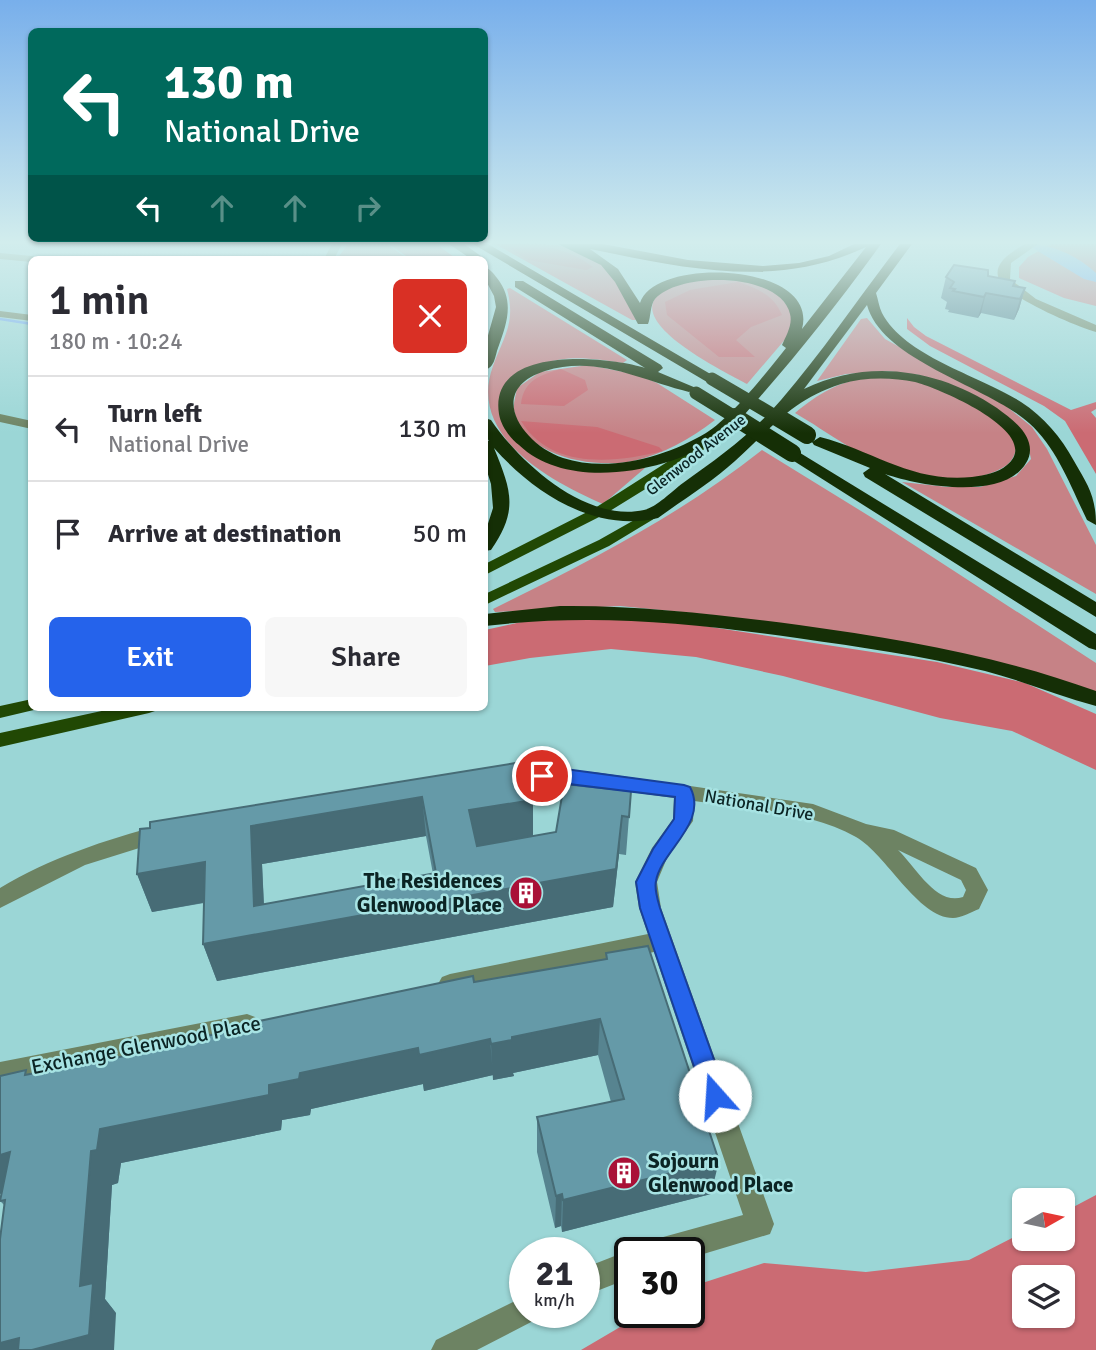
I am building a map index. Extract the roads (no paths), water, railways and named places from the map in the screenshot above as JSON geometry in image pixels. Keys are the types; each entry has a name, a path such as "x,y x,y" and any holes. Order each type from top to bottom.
{"highway":[{"path":"488,358 499,330 503,307"},
{"path":"558,307 1096,643"},
{"path":"588,307 814,439 1096,611"},
{"path":"635,307 643,320 694,368"},
{"path":"643,320 645,307"},
{"path":"782,363 797,324 797,313 793,307"},
{"name":"Glenwood Avenue","path":"711,438 782,363 826,307"},
{"name":"Glenwood Avenue","path":"652,514 728,459 785,405 857,307"},
{"path":"874,307 877,318 897,340 1000,395 1039,424 1056,444 1096,520"},
{"path":"693,391 618,365 584,362 559,364 538,369 519,379 509,388 506,409 513,428 530,447 551,459 583,467 641,463 711,438"},
{"path":"785,405 826,384 854,376 880,374 915,378 951,389 990,411 1017,436 1023,449 1019,462 1006,474 984,481 958,483 897,473 840,446 814,439"},
{"path":"488,428 501,447 531,474 566,497 600,513 627,518 652,514"},
{"path":"488,453 500,483 503,502 500,522 488,541"},
{"path":"488,620 591,611 722,622 933,654 1032,677 1096,699"}],"main road":[{"name":"Glenwood Avenue","path":"488,569 600,513 677,464 711,438"},
{"name":"Glenwood Avenue","path":"488,599 604,543 652,514"},
{"path":"0,712 28,706"},
{"path":"0,740 131,711"}],"street":[{"path":"1046,307 1096,329"},
{"path":"0,314 28,318"},
{"path":"0,418 28,424"},
{"name":"National Drive","path":"485,778 565,776 813,812 864,832 887,836 969,874 976,890 971,903 953,909 933,902 894,859 864,832"},
{"path":"684,792 683,821 659,854 646,882 650,908 760,1224 705,1239"},
{"path":"0,899 80,857 122,842 178,829"},
{"path":"433,987 662,941"},
{"name":"Exchange Glenwood Place","path":"0,1074 270,1020"},
{"path":"446,1350 509,1318"}],"waterway":[{"path":"0,319 28,323"}],"place":[{"name":"The Residences Glenwood Place","path":"526,893"},
{"name":"Sojourn Glenwood Place","path":"624,1173"}]}
